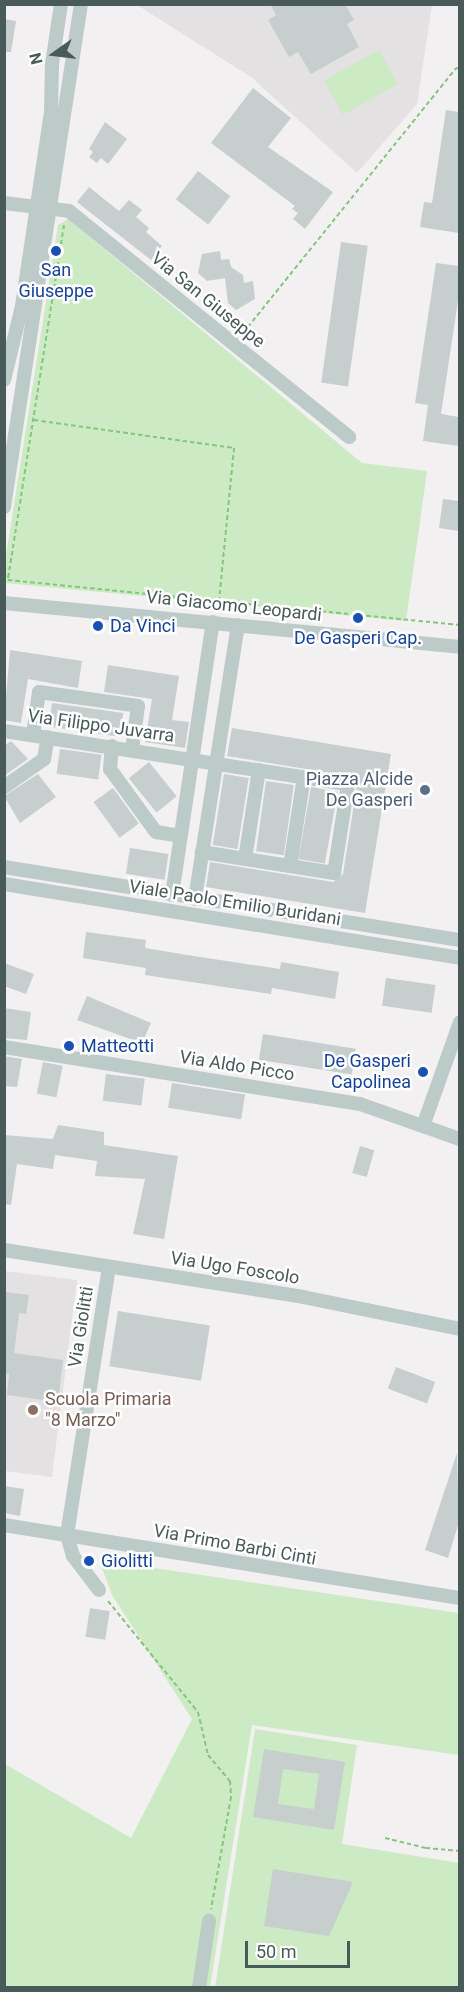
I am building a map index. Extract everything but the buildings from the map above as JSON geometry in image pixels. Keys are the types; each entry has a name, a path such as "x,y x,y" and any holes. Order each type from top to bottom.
{"street":[{"path":"4,380 22,306 37,206 61,4"},
{"path":"4,507 52,208 81,4"},
{"name":"Via San Giuseppe","path":"4,203 69,211 349,437"},
{"name":"Via Giacomo Leopardi","path":"4,603 459,647"},
{"path":"172,895 213,622"},
{"path":"195,898 238,624"},
{"path":"33,735 39,692 61,695 138,706 132,749"},
{"name":"Via Filippo Juvarra","path":"4,730 348,784 334,873 290,866"},
{"path":"4,788 44,759 48,737"},
{"path":"112,746 110,769 156,832 181,836"},
{"path":"245,859 258,770"},
{"path":"202,852 290,866 304,777"},
{"name":"Viale Paolo Emilio Buridani","path":"4,867 459,940"},
{"name":"Viale Paolo Emilio Buridani","path":"4,884 459,958"},
{"path":"423,1126 459,1022"},
{"name":"Via Aldo Picco","path":"4,1047 360,1104 459,1139"},
{"name":"Via Ugo Foscolo","path":"4,1250 303,1297 459,1329"},
{"name":"Via Giolitti","path":"67,1535 109,1267"},
{"name":"Via Primo Barbi Cinti","path":"4,1525 459,1598"},
{"path":"67,1535 74,1556 99,1590"},
{"path":"199,1988 209,1921"}],"path":[{"path":"234,344 459,69"},
{"path":"69,211 8,580 459,625"},
{"path":"34,420 234,448 219,601"},
{"path":"99,1590 198,1712 208,1755 230,1781 231,1797 209,1921"},
{"path":"385,1838 426,1848 459,1851"}],"shaded area":[{"path":"137,5 432,5 417,104 357,173 251,77"},
{"name":"Scuola Primaria \"8 Marzo\"","path":"5,1271 77,1280 52,1477 5,1471"}],"green space":[{"path":"379,50 398,84 343,115 324,81"},
{"path":"68,219 362,463 427,471 406,621 5,583 5,562 58,225"},
{"path":"99,1560 459,1613 459,1755 252,1725 210,1987 5,1988 5,1764 131,1838 192,1719 112,1595"},
{"path":"255,1729 357,1745 342,1844 459,1863 459,1987 215,1988"}],"place":[{"name":"San Giuseppe","path":"56,251"},
{"name":"De Gasperi Cap.","path":"358,618"},
{"name":"Da Vinci","path":"98,626"},
{"name":"Piazza Alcide De Gasperi","path":"425,790"},
{"name":"Matteotti","path":"69,1046"},
{"name":"De Gasperi Capolinea","path":"423,1072"},
{"name":"Scuola Primaria \"8 Marzo\"","path":"33,1410"},
{"name":"Giolitti","path":"89,1561"}]}
